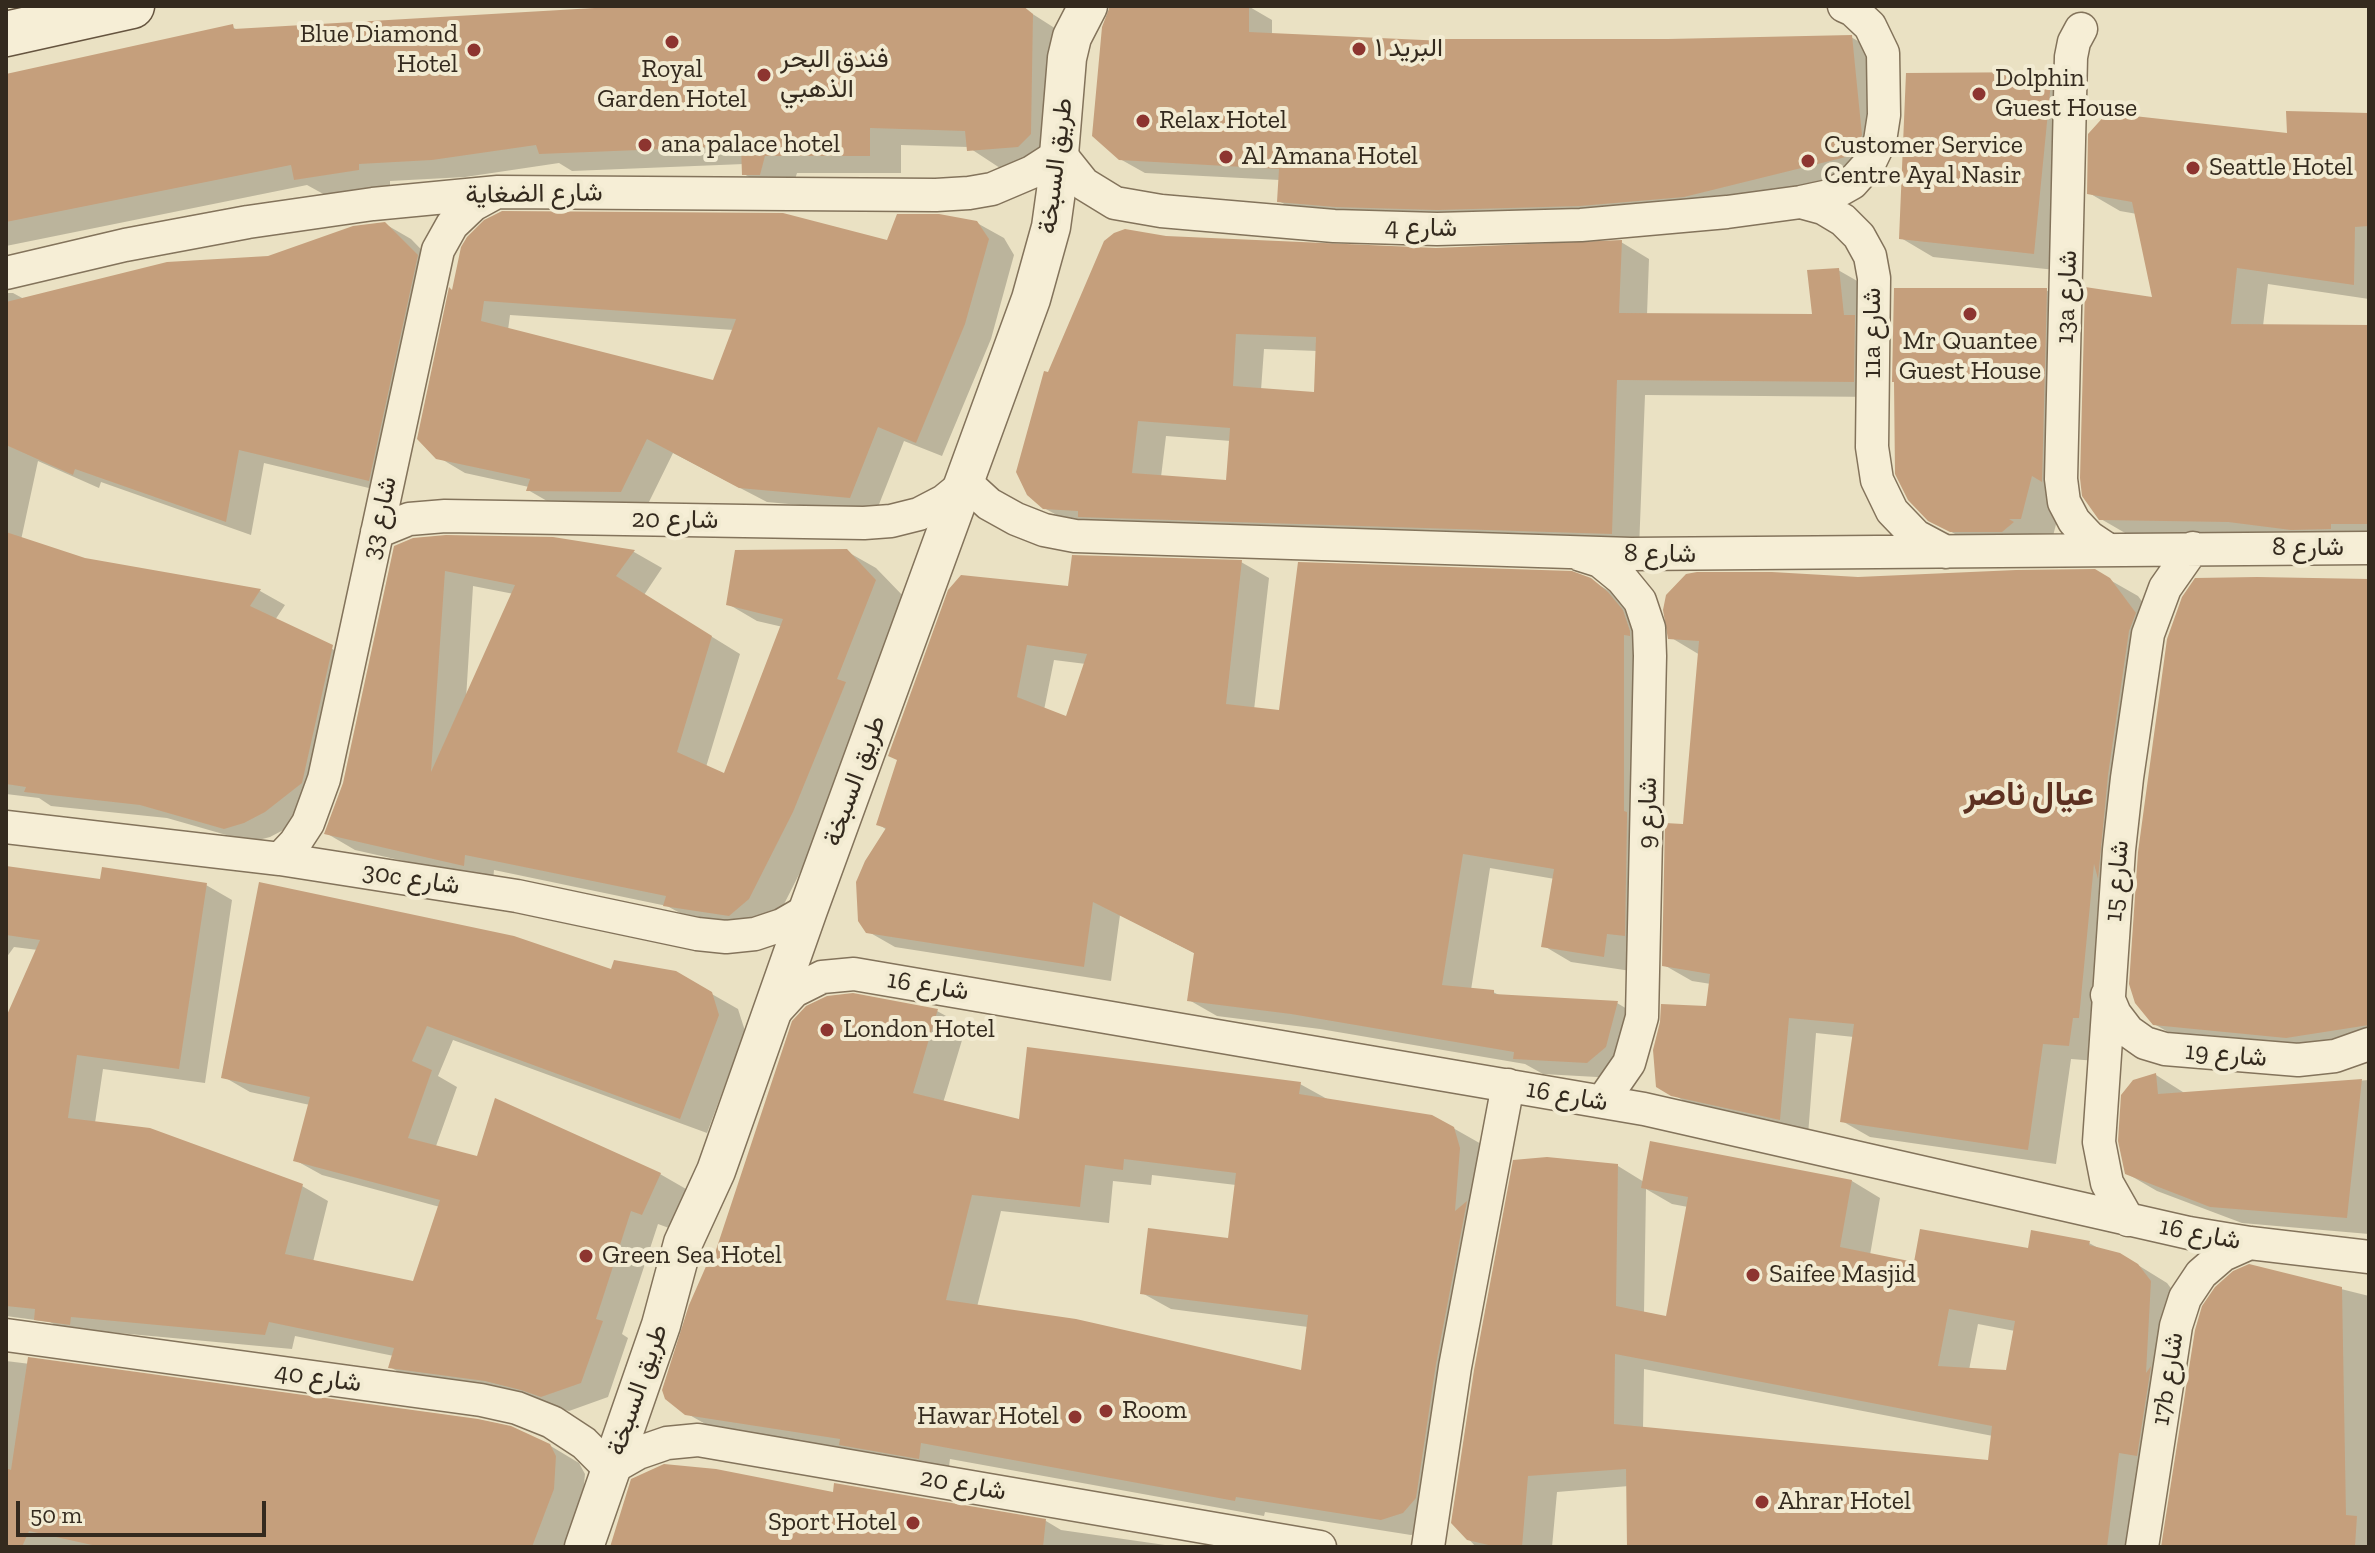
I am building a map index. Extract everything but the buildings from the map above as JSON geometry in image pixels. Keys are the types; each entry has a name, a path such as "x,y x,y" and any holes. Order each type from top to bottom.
{"main road":[{"path":"6,34 132,6"}],"street":[{"name":"طريق السبخة","path":"584,1547 661,1325 683,1243 716,1171 808,910 966,483 1042,264 1051,227 1060,154 1067,58 1072,37 1088,6"},
{"path":"1801,202 1829,196 1852,183 1869,164 1880,141 1884,115 1883,53 1870,26 1844,6"},
{"name":"13a شارع","path":"2081,29 2071,57 2061,479 2064,502 2074,521 2089,537 2107,549"},
{"name":"شارع الضغاية","path":"6,273 125,245 248,222 373,204 498,192 936,195 992,189 1032,172 1060,154"},
{"name":"شارع 4","path":"1060,154 1084,184 1115,203 1187,214 1334,226 1437,229 1567,226 1653,220 1801,202"},
{"name":"شارع 33","path":"280,859 308,823 324,779 438,250 452,225 473,205 498,192"},
{"name":"11a شارع","path":"1801,202 1823,208 1843,220 1859,236 1870,256 1874,278 1872,447 1877,480 1892,511 1916,536 1946,552"},
{"name":"شارع 8","path":"966,483 989,504 1016,519 1044,530 1075,536 1755,555 2369,548"},
{"name":"شارع 20","path":"377,532 409,519 445,516 891,521 919,514 944,501 966,483"},
{"name":"شارع 15","path":"2128,1220 2107,1183 2099,1142 2107,995 2127,778 2148,634 2165,588 2193,548"},
{"name":"شارع 9","path":"1573,552 1600,561 1622,579 1640,601 1649,628 1649,776 1642,1017 1629,1063 1602,1102"},
{"name":"30c شارع","path":"6,827 280,859 517,896 697,934 726,937 755,934 782,925 808,910"},
{"name":"شارع 16","path":"773,1014 794,991 822,977 854,974 1644,1109 2128,1220 2250,1243 2369,1257"},
{"name":"شارع 19","path":"2107,995 2115,1014 2128,1031 2145,1043 2165,1049 2298,1060 2335,1056 2369,1044"},
{"path":"1428,1547 1455,1367 1508,1085"},
{"name":"17b شارع","path":"2142,1547 2176,1326 2185,1298 2201,1274 2223,1255 2250,1243"},
{"name":"شارع 40","path":"6,1335 462,1397 517,1408 552,1422 584,1443 610,1469"},
{"name":"شارع 20","path":"610,1469 638,1453 667,1443 698,1440 1320,1547"}],"place":[{"name":"Royal Garden Hotel","path":"672,42"},
{"name":"البريد ١","path":"1359,49"},
{"name":"Blue Diamond Hotel","path":"474,50"},
{"name":"فندق البحر الذهبي","path":"764,75"},
{"name":"Dolphin Guest House","path":"1979,94"},
{"name":"Relax Hotel","path":"1143,121"},
{"name":"ana palace hotel","path":"645,145"},
{"name":"Al Amana Hotel","path":"1226,157"},
{"name":"Customer Service Centre Ayal Nasir","path":"1808,161"},
{"name":"Seattle Hotel","path":"2193,168"},
{"name":"Mr Quantee Guest House","path":"1970,314"},
{"name":"London Hotel","path":"827,1030"},
{"name":"Green Sea Hotel","path":"586,1256"},
{"name":"Saifee Masjid","path":"1753,1275"},
{"name":"Room","path":"1106,1411"},
{"name":"Hawar Hotel","path":"1075,1417"},
{"name":"Ahrar Hotel","path":"1762,1502"},
{"name":"Sport Hotel","path":"913,1523"}],"district":[{"name":"عيال ناصر","path":"2029,795"}]}
